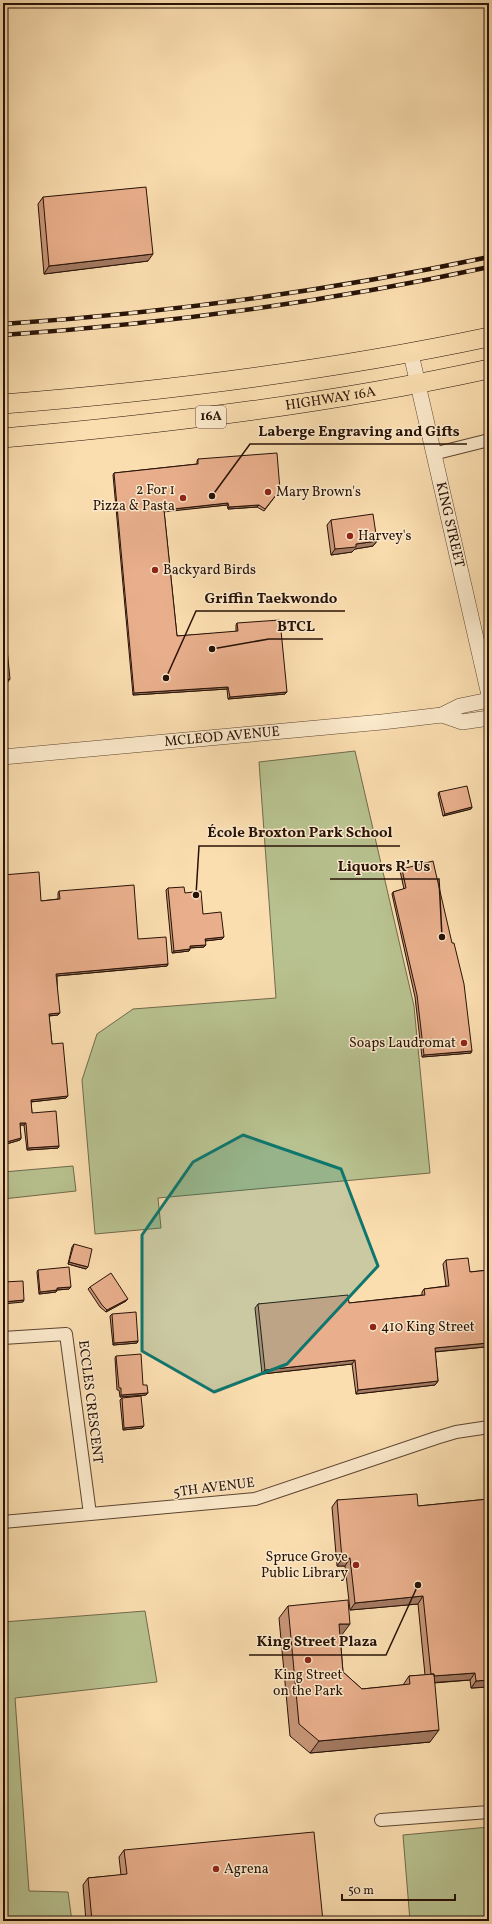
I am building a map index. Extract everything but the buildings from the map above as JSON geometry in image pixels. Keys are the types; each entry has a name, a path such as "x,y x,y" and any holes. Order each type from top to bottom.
{"main road":[{"name":"16A","path":"3,404 103,396 182,387 411,354 489,337"},
{"name":"HIGHWAY 16A","path":"3,438 107,429 264,410 418,385 489,369"}],"street":[{"name":"KING STREET","path":"411,354 489,695"},
{"path":"433,454 489,440"},
{"name":"MCLEOD AVENUE","path":"3,757 298,730 442,715 460,706 489,700"},
{"name":"MCLEOD AVENUE","path":"442,715 462,722 489,718"},
{"name":"ECCLES CRESCENT","path":"3,1338 66,1334 90,1514"},
{"name":"5TH AVENUE","path":"3,1522 255,1500 436,1438 456,1432 489,1427"},
{"path":"381,1820 489,1812"}],"highlighted area":[{"path":"243,1135 341,1169 378,1266 287,1364 214,1392 142,1351 142,1235 193,1162"}],"green space":[{"path":"355,751 414,1006 430,1173 158,1198 161,1228 95,1234 82,1080 97,1034 133,1009 276,998 259,762"},
{"path":"73,1166 76,1191 3,1199 3,1172"},
{"path":"145,1611 157,1682 15,1698 29,1891 68,1892 72,1921 3,1921 3,1622"},
{"path":"489,1827 489,1921 410,1921 403,1835"}],"railway":[{"path":"3,324 125,314 247,299 368,280 489,257"},
{"path":"3,335 125,325 247,310 308,301 489,267"}],"place":[{"name":"Mary Brown's","path":"268,492"},
{"name":"Laberge Engraving and Gifts","path":"212,496"},
{"name":"2 For 1 Pizza & Pasta","path":"183,498"},
{"name":"Harvey's","path":"350,536"},
{"name":"Backyard Birds","path":"155,570"},
{"name":"BTCL","path":"212,649"},
{"name":"Griffin Taekwondo","path":"166,678"},
{"name":"École Broxton Park School","path":"196,895"},
{"name":"Liquors R’ Us","path":"442,937"},
{"name":"Soaps Laudromat","path":"464,1043"},
{"name":"410 King Street","path":"373,1327"},
{"name":"Spruce Grove Public Library","path":"356,1565"},
{"name":"King Street Plaza","path":"418,1585"},
{"name":"King Street on the Park","path":"308,1660"},
{"name":"Agrena","path":"216,1869"}]}
